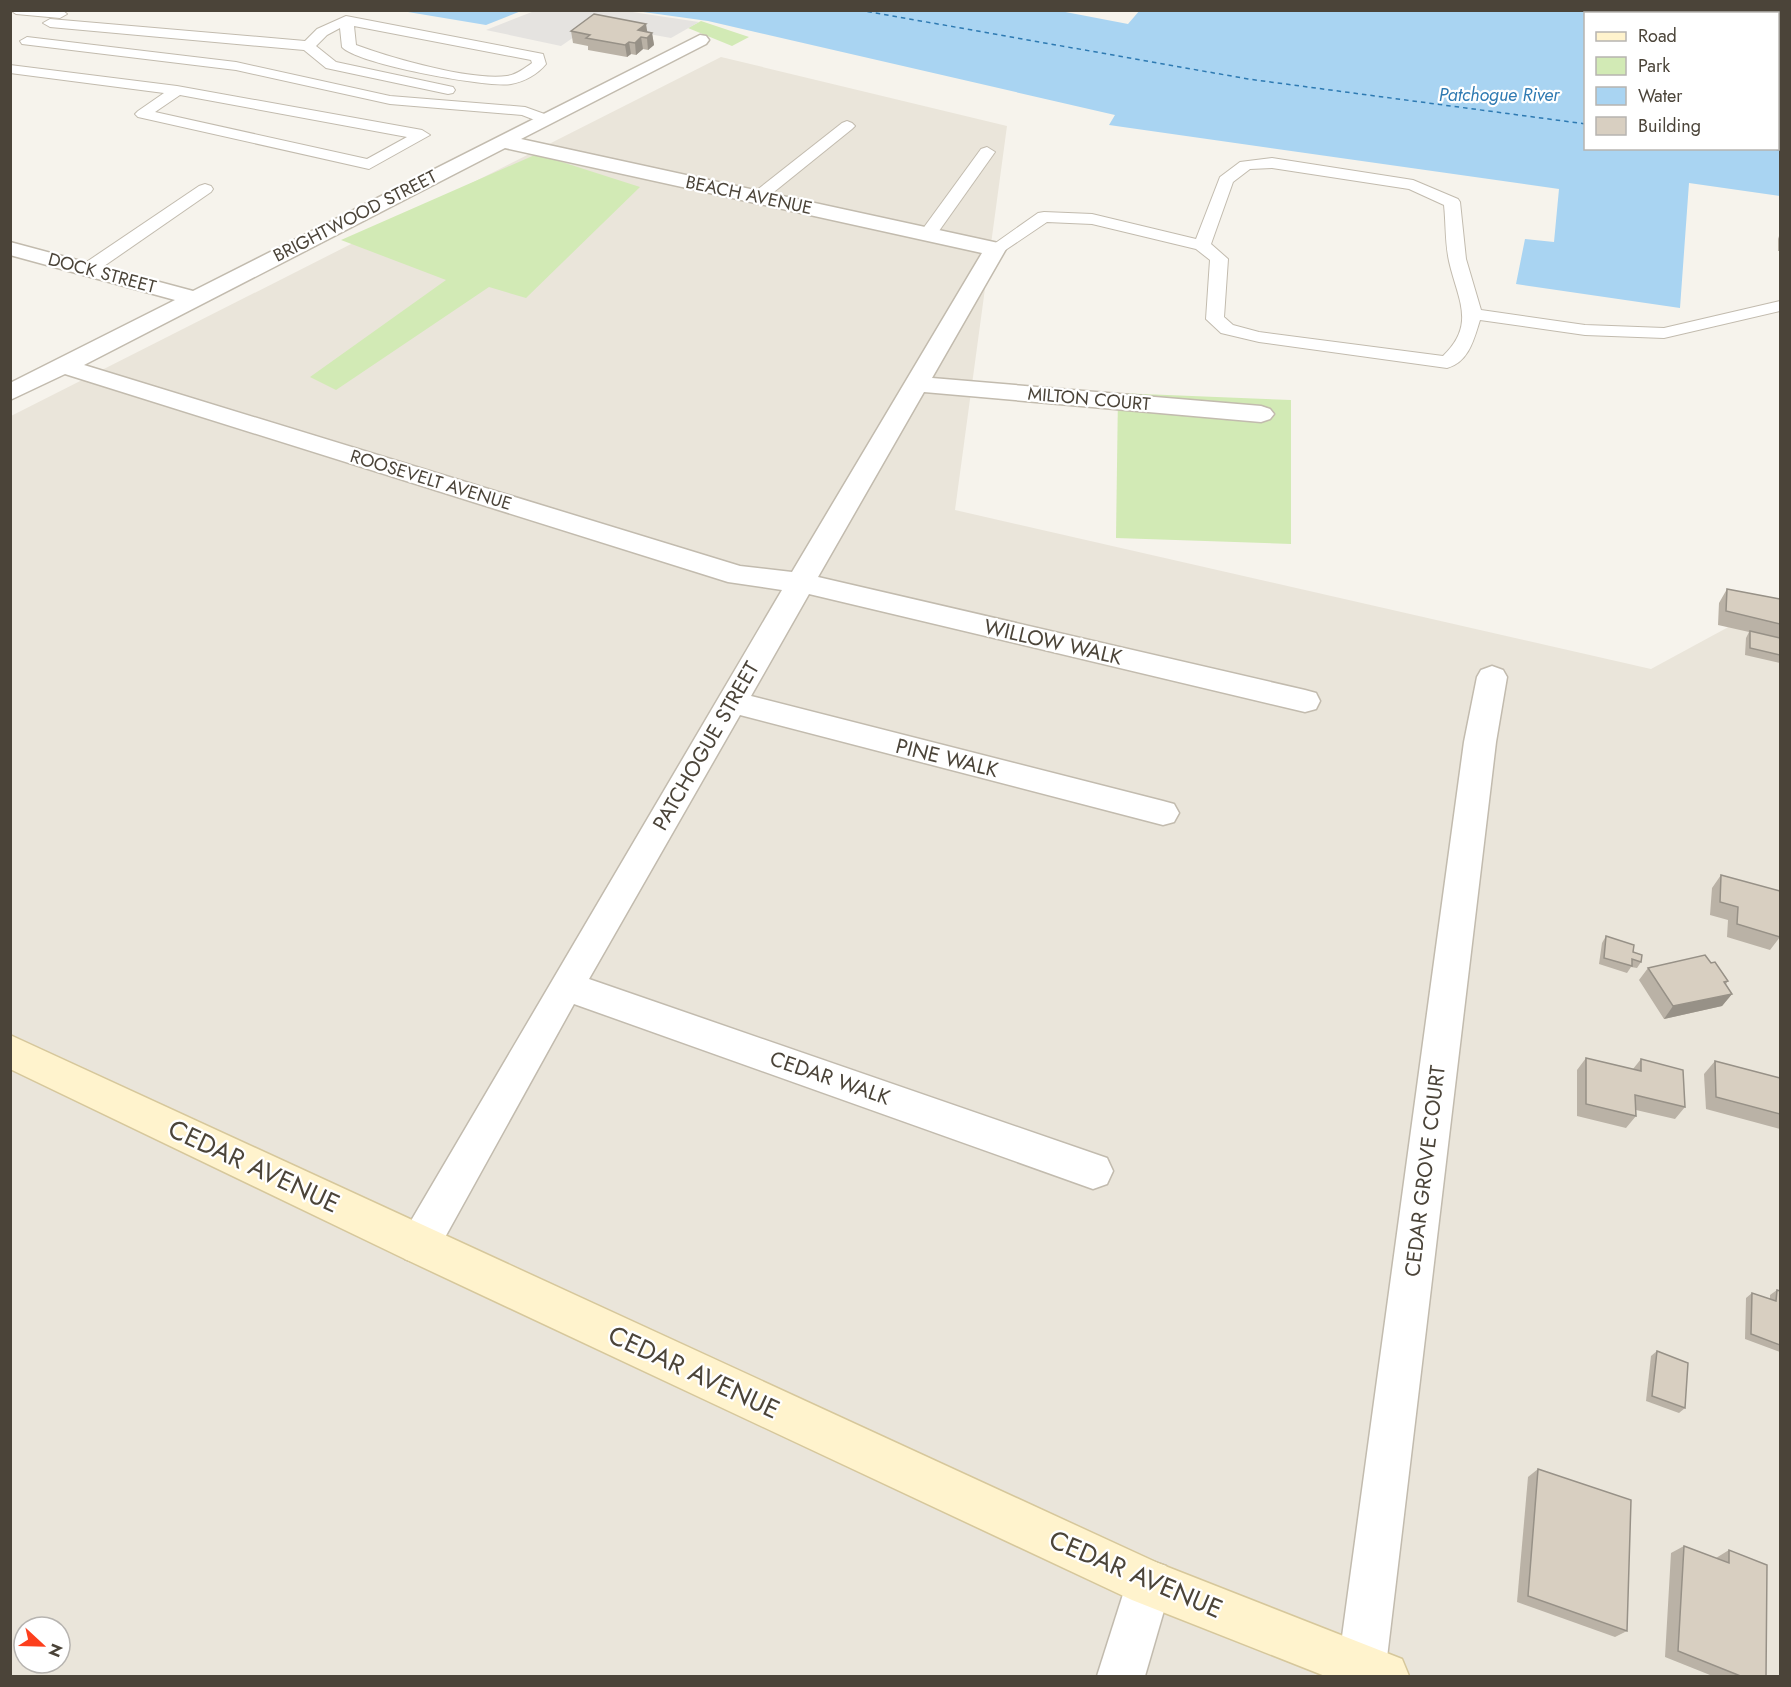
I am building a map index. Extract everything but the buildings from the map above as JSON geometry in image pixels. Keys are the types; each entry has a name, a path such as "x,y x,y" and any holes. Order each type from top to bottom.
{"street":[{"name":"BRIGHTWOOD STREET","path":"10,393 700,40"},
{"name":"BEACH AVENUE","path":"502,141 995,249"},
{"name":"DOCK STREET","path":"10,248 194,298"},
{"name":"PATCHOGUE STREET","path":"419,1245 566,986 995,249"},
{"name":"ROOSEVELT AVENUE","path":"63,366 738,575 802,583"},
{"name":"MILTON COURT","path":"916,384 1262,414"},
{"name":"WILLOW WALK","path":"802,583 1305,701"},
{"name":"CEDAR GROVE COURT","path":"1373,1671 1476,778 1492,677"},
{"name":"PINE WALK","path":"732,702 1163,813"},
{"name":"CEDAR WALK","path":"566,986 1093,1171"},
{"name":"CEDAR AVENUE","path":"10,1051 419,1245 1149,1583 1373,1671"},
{"path":"1121,1677 1149,1583"}],"lane":[{"path":"16,10 308,46 331,65 444,90 532,99 554,114"},
{"path":"58,16 23,45 236,66 390,100 554,114"},
{"path":"308,46 322,32 346,20 538,57 539,64 528,73 510,80 474,78 368,56 349,47 346,20"},
{"path":"10,69 177,90 422,135 369,164 143,114 177,90"},
{"path":"758,197 847,126"},
{"path":"928,234 987,152"},
{"path":"995,249 1044,218 1092,219 1202,245 1219,259 1215,319 1227,329 1259,337 1448,362 1463,347 1473,314 1457,259 1452,202 1413,185 1272,163 1246,165 1226,180 1202,245"},
{"path":"88,269 205,189"},
{"path":"1473,314 1585,330 1664,333 1780,306"}],"shaded area":[{"path":"537,10 619,10 699,22 671,38 593,24 561,46 486,30"},
{"path":"721,57 1007,126 955,510 1651,669 1780,599 1780,1676 11,1676 11,416"}],"green space":[{"path":"701,21 749,37 732,46 688,28"},
{"path":"537,154 640,187 526,298 489,287 336,390 310,377 446,280 341,240"},
{"path":"1118,393 1291,400 1291,544 1116,538"}],"water":[{"name":"Patchogue River","path":"1055,10 1128,24 1140,10 1780,11 1780,196 1689,183 1680,308 1516,284 1525,239 1554,242 1559,189 1109,125 1115,115 708,21 636,11"},
{"path":"402,11 521,11 486,25"}],"ferry route":[{"path":"859,10 1248,79 1584,124"}]}
